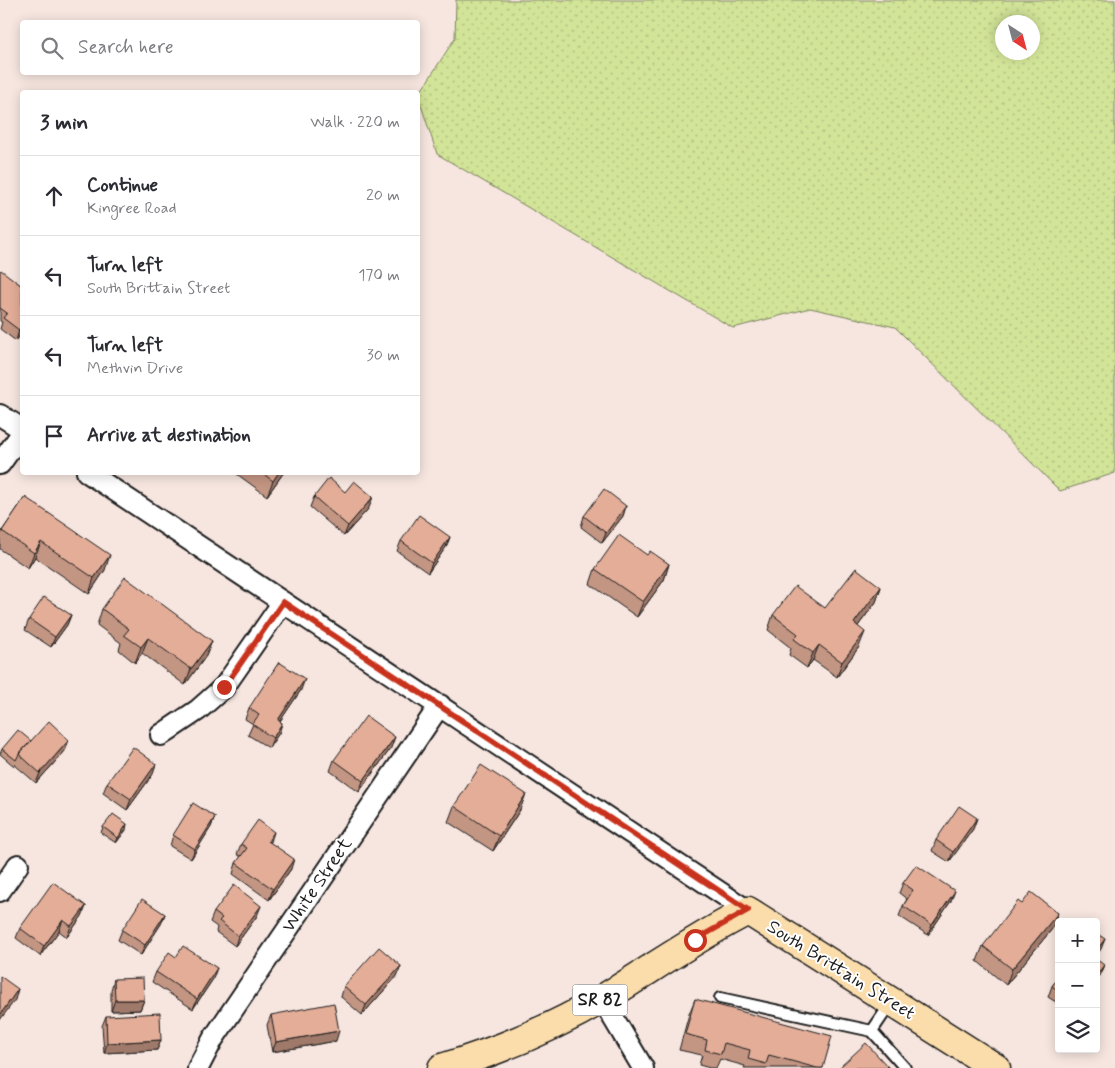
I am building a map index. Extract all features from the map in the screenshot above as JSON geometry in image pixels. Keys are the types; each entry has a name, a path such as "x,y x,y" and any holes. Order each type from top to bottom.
{"main road":[{"name":"SR 82","path":"442,1068 516,1042 602,999 709,931 748,910"},
{"name":"South Brittain Street","path":"748,910 996,1068"}],"street":[{"path":"0,415 20,430"},
{"path":"0,464 20,434"},
{"name":"South Brittain Street","path":"92,475 748,910"},
{"path":"161,735 198,710 224,687 283,602"},
{"name":"White Street","path":"198,1068 213,1039 440,705"},
{"path":"0,892 18,865"},
{"path":"602,999 643,1068"}],"lane":[{"path":"720,998 872,1031 905,1068"},
{"path":"872,1031 892,1002"}],"green space":[{"path":"456,0 1115,0 1115,473 1060,491 895,327 810,308 733,328 437,154 420,102 420,93 455,38"}],"building":[{"path":"0,271 20,284 19,330 3,318 7,313 0,308"},
{"path":"265,475 277,475 273,481"},
{"path":"329,478 345,492 354,481 373,497 348,526 314,497"},
{"path":"604,489 626,506 606,533 584,516"},
{"path":"25,497 110,555 94,578 41,542 34,553 2,531"},
{"path":"419,515 450,537 432,563 401,541"},
{"path":"619,535 647,555 650,551 669,564 643,602 595,569"},
{"path":"856,568 881,587 854,623 865,632 842,662 819,645 813,653 794,639 798,634 773,615 795,586 825,608"},
{"path":"125,577 212,641 191,669 148,638 141,647 124,635 129,629 102,609"},
{"path":"44,597 71,615 55,637 29,619"},
{"path":"279,662 305,679 278,720 282,723 273,738 252,724 259,715 249,708"},
{"path":"366,716 395,737 363,781 334,760"},
{"path":"49,721 69,740 40,773 19,754"},
{"path":"18,730 31,741 16,760 2,749"},
{"path":"133,747 156,764 131,799 107,783"},
{"path":"481,765 526,794 499,836 454,806"},
{"path":"193,803 215,817 195,849 173,835"},
{"path":"959,806 977,818 953,852 936,840"},
{"path":"113,814 127,824 118,838 103,827"},
{"path":"258,820 274,832 268,841 294,859 273,889 236,863 247,848 241,844"},
{"path":"916,865 955,891 932,925 903,906 913,890 903,883"},
{"path":"53,882 86,906 71,926 63,920 44,946 20,928"},
{"path":"234,885 261,906 238,936 219,921 222,918 214,912"},
{"path":"1031,892 1058,913 1012,969 983,946 1018,901 1022,904"},
{"path":"142,899 165,914 145,945 122,930"},
{"path":"1100,936 1105,939 1100,946"},
{"path":"183,946 217,968 197,999 156,972 169,952 176,957"},
{"path":"379,947 401,966 366,1005 344,986"},
{"path":"1100,962 1104,965 1100,970"},
{"path":"0,976 18,989 0,1015"},
{"path":"143,978 144,1000 115,1000 114,979"},
{"path":"695,999 832,1036 823,1068 769,1055 766,1064 748,1059 750,1050 724,1043 721,1054 705,1050 707,1040 685,1034"},
{"path":"334,1003 339,1031 276,1042 271,1015"},
{"path":"160,1013 161,1040 107,1043 106,1016"},
{"path":"866,1043 889,1068 840,1067"}],"route":[{"path":"224,687 283,602 748,910 695,940"}]}
